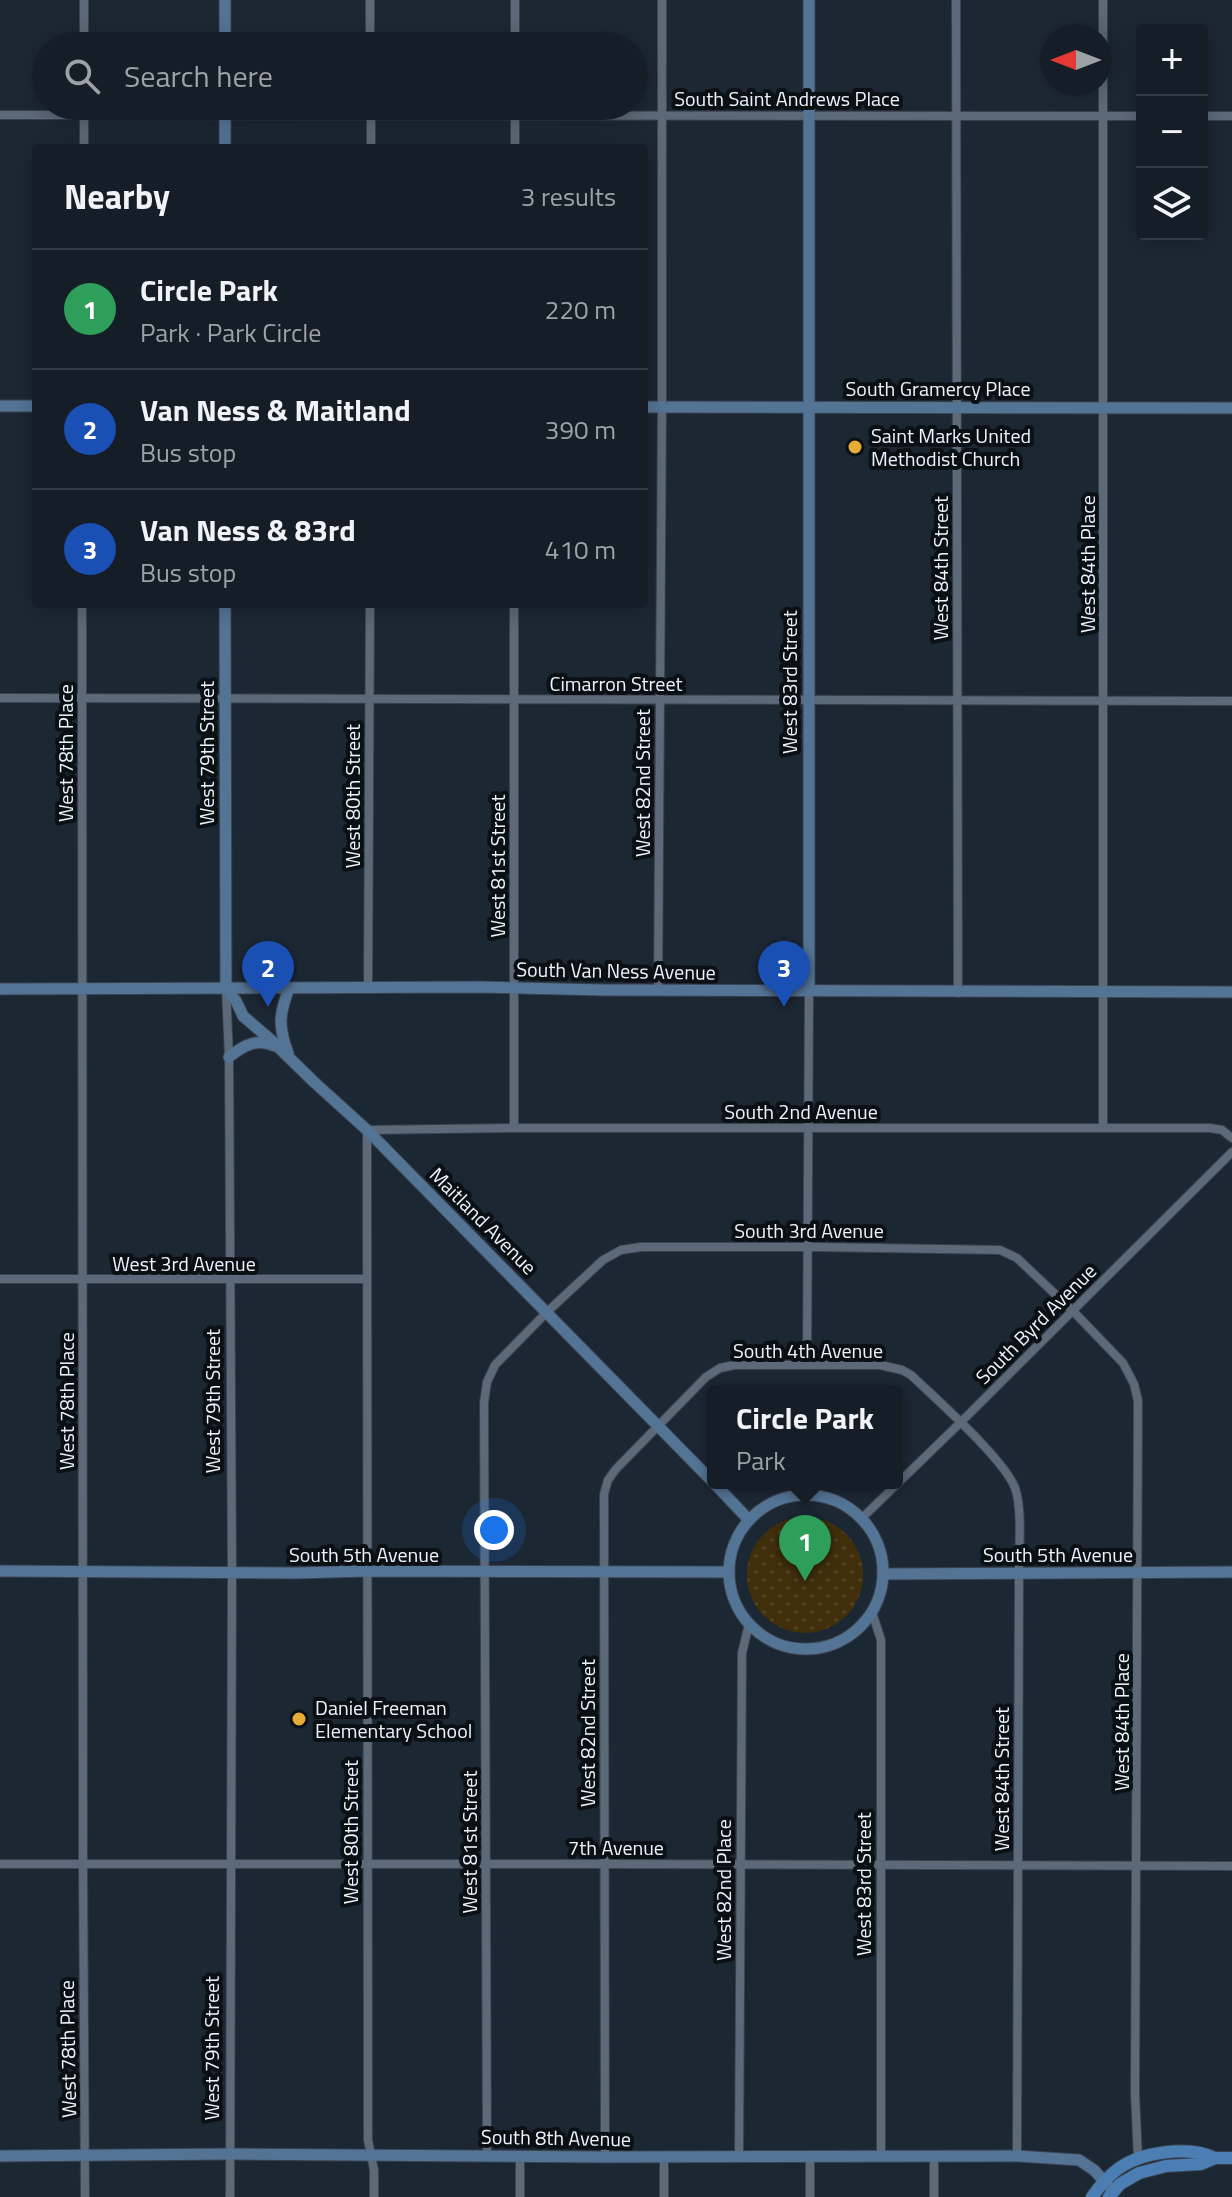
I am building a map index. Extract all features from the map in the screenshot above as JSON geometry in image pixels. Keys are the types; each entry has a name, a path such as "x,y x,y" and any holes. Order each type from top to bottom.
{"main road":[{"path":"1109,2190 1119,2168 1138,2158 1201,2151 1215,2158"},
{"path":"1092,2197 1139,2173 1166,2166 1201,2164 1215,2158 1232,2158"}],"street":[{"path":"84,0 84,32"},
{"path":"225,0 225,32"},
{"path":"370,0 370,32"},
{"path":"515,0 515,32"},
{"name":"West 82nd Street","path":"658,990 662,0"},
{"name":"West 83rd Street","path":"807,1365 809,0"},
{"name":"West 84th Street","path":"956,0 958,993"},
{"name":"West 84th Place","path":"1103,0 1103,1128"},
{"name":"South Saint Andrews Place","path":"0,115 32,113"},
{"name":"South Saint Andrews Place","path":"648,115 1136,116"},
{"path":"1208,116 1232,116"},
{"path":"84,120 84,144"},
{"path":"225,120 225,144"},
{"path":"371,120 371,144"},
{"path":"515,120 515,144"},
{"path":"0,406 32,406"},
{"name":"South Gramercy Place","path":"648,407 1232,408"},
{"name":"West 78th Place","path":"82,608 85,2197"},
{"name":"West 79th Street","path":"225,608 232,1573 230,2197"},
{"name":"West 80th Street","path":"368,988 370,608"},
{"name":"West 81st Street","path":"514,608 514,1128"},
{"name":"Cimarron Street","path":"0,698 1232,701"},
{"name":"Maitland Avenue","path":"226,988 243,1016 367,1130 707,1477"},
{"path":"285,1053 280,1027 289,988"},
{"name":"South Van Ness Avenue","path":"0,989 1232,992"},
{"path":"229,1057 255,1042 267,1042 285,1053"},
{"name":"South 2nd Avenue","path":"367,1130 1210,1128 1222,1130 1232,1138"},
{"name":"West 80th Street","path":"367,1130 368,2140 374,2197"},
{"name":"South Byrd Avenue","path":"903,1478 1232,1152"},
{"name":"South 3rd Avenue","path":"547,1312 603,1260 631,1247 1000,1250 1017,1258 1072,1310"},
{"name":"West 3rd Avenue","path":"0,1279 367,1279"},
{"name":"West 84th Place","path":"1072,1310 1123,1363 1134,1384 1138,1401 1135,2094 1138,2158"},
{"name":"West 81st Street","path":"487,2155 484,1403 487,1382 495,1365 547,1312"},
{"name":"South 4th Avenue","path":"657,1424 706,1377 720,1368 735,1365 880,1365 902,1370 960,1423"},
{"name":"West 84th Street","path":"960,1423 1008,1472 1018,1499 1017,2156"},
{"name":"West 82nd Street","path":"605,2157 604,1494 608,1480 616,1469 657,1424"},
{"name":"Maitland Avenue","path":"719,1489 749,1520"},
{"name":"South Byrd Avenue","path":"862,1518 892,1489"},
{"path":"820,1495 850,1507 862,1518 881,1552 883,1574 881,1592 862,1626 831,1645 796,1649 778,1644 749,1624 738,1609 731,1591 729,1572 734,1544 760,1509 789,1496 820,1495"},
{"name":"South 5th Avenue","path":"0,1571 729,1572"},
{"name":"South 5th Avenue","path":"883,1574 1232,1572"},
{"name":"West 83rd Street","path":"872,1612 881,1640 881,2157"},
{"name":"West 82nd Place","path":"739,2157 742,1653 749,1624"},
{"name":"7th Avenue","path":"0,1864 1232,1866"},
{"name":"South 8th Avenue","path":"0,2156 1017,2156 1079,2160 1094,2170 1109,2190"},
{"path":"520,2156 520,2197"},
{"path":"664,2157 664,2197"},
{"path":"810,2157 810,2197"},
{"path":"934,2157 934,2197"}],"shaded area":[{"path":"805,1517 827,1521 846,1534 859,1553 863,1575 859,1597 846,1616 827,1629 805,1633 783,1629 764,1616 751,1597 747,1575 751,1553 764,1534 783,1521"}],"place":[{"name":"Saint Marks United Methodist Church","path":"855,447"},
{"name":"Van Ness & Maitland","path":"268,1007"},
{"name":"Van Ness & 83rd","path":"784,1007"},
{"name":"Circle Park","path":"805,1581"},
{"name":"Daniel Freeman Elementary School","path":"299,1719"}]}
